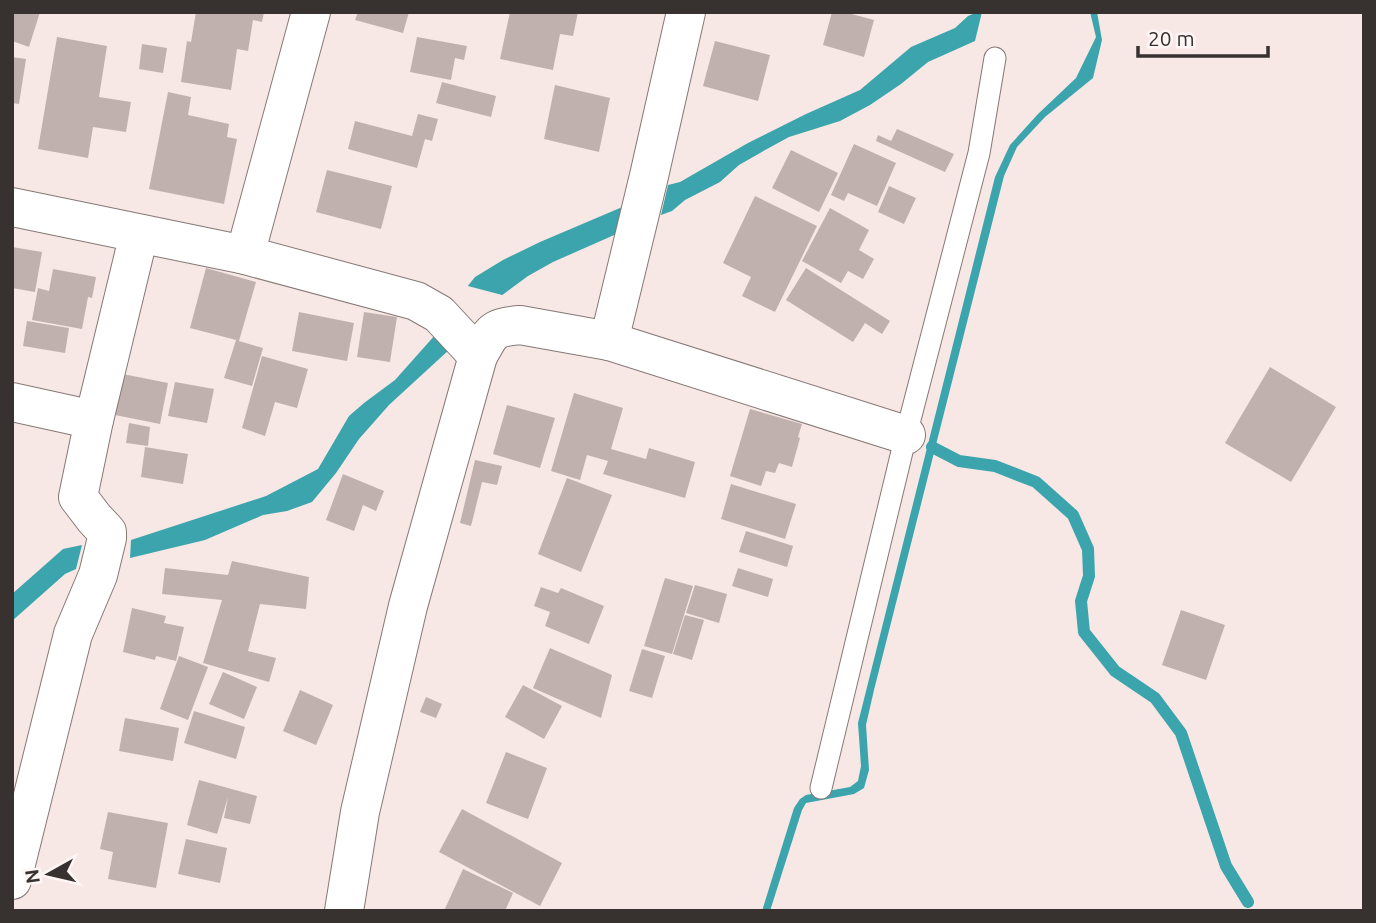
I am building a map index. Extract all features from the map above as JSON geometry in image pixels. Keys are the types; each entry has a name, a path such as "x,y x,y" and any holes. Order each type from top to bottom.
{"street":[{"path":"245,255 311,12"},
{"path":"609,341 686,12"},
{"path":"12,207 245,255 416,300 439,314 474,351"},
{"path":"12,880 73,634 98,575 107,538 107,532 78,496 139,234"},
{"path":"344,911 360,812 408,606 474,351 491,332 520,325 609,341 906,435"},
{"path":"12,402 94,420"}],"lane":[{"path":"821,788 906,435 979,153 995,58"}],"water":[{"path":"982,12 975,41 928,62 870,105 840,121 789,137 767,149 739,165 720,182 661,215 668,185 680,182 748,143 860,90 911,47 955,28 968,16"},
{"path":"1090,12 1097,12 1102,40 1093,78 1045,117 1017,147 1004,176 874,690 866,725 869,770 864,788 854,794 806,803 770,911 762,911 794,808 800,799 806,795 850,787 858,781 861,766 858,723 995,177 1010,145 1076,78 1096,37"},
{"path":"627,205 621,232 553,262 528,276 497,299 451,307 475,277 503,260"},
{"path":"436,334 450,349 389,405 359,439 312,502 287,511 263,515 205,540 130,558 131,540 266,496 318,469 349,416 395,380"},
{"path":"82,545 76,569 65,574 12,621 12,594 63,549"}],"pier":[{"path":"464,285 506,296 473,328 448,305"}],"building":[{"path":"12,12 40,12 29,47 12,41"},
{"path":"196,12 264,12 262,22 253,20 248,51 237,49 231,90 181,82 187,41 191,42"},
{"path":"358,12 409,12 403,33 355,20"},
{"path":"510,12 578,12 573,36 560,34 553,70 500,59"},
{"path":"832,12 844,12 874,20 864,57 823,45"},
{"path":"57,37 107,46 99,97 131,102 126,132 93,127 88,158 38,149"},
{"path":"417,37 467,46 464,60 455,58 451,80 410,72"},
{"path":"715,41 770,55 758,101 703,86"},
{"path":"142,44 167,48 163,73 139,69"},
{"path":"12,57 26,59 19,104 12,103"},
{"path":"442,82 496,96 491,117 436,103"},
{"path":"555,85 610,98 599,152 544,139"},
{"path":"168,92 191,97 188,115 229,124 227,137 237,139 224,204 149,189"},
{"path":"418,114 438,119 432,141 425,139 417,168 348,149 355,121 412,136"},
{"path":"897,129 954,154 945,172 876,141 878,135 891,141"},
{"path":"854,144 896,163 877,206 848,193 844,201 831,195"},
{"path":"791,150 838,173 819,212 772,188"},
{"path":"327,170 392,186 381,229 316,212"},
{"path":"889,186 916,198 904,224 878,212"},
{"path":"755,196 817,226 775,312 742,296 751,277 723,263"},
{"path":"830,208 869,230 859,250 874,259 863,279 848,271 841,283 802,261"},
{"path":"12,247 42,252 35,292 12,288"},
{"path":"206,268 256,282 239,341 263,348 252,386 224,378 236,340 190,328"},
{"path":"806,268 890,321 882,334 865,323 853,342 786,300"},
{"path":"53,269 96,277 92,298 88,297 82,329 32,320 38,288 49,291"},
{"path":"299,312 354,323 347,361 292,351"},
{"path":"364,312 397,317 390,362 357,357"},
{"path":"27,321 69,328 65,353 23,346"},
{"path":"262,356 308,369 297,408 275,402 265,436 242,428"},
{"path":"1270,367 1336,407 1291,482 1225,443"},
{"path":"118,373 168,383 160,424 110,414"},
{"path":"175,382 214,389 207,423 168,416"},
{"path":"574,393 623,408 611,449 646,459 649,448 695,462 685,498 603,474 608,461 587,455 580,480 551,471"},
{"path":"507,405 555,418 540,468 493,454"},
{"path":"750,409 802,424 792,467 779,463 775,473 766,471 761,486 730,476"},
{"path":"129,423 150,427 148,446 126,443"},
{"path":"145,447 188,454 183,484 141,477"},
{"path":"475,460 502,466 497,485 482,482 471,526 460,523"},
{"path":"343,474 384,491 376,511 363,505 354,531 326,520"},
{"path":"567,478 612,495 581,572 538,554"},
{"path":"731,484 796,504 785,539 721,519"},
{"path":"746,531 793,546 787,567 739,552"},
{"path":"232,561 309,577 306,609 260,604 248,651 276,658 269,682 203,663 222,600 162,594 165,568 228,575"},
{"path":"738,568 773,579 768,597 732,586"},
{"path":"665,578 693,586 672,654 644,646"},
{"path":"695,585 727,594 719,623 686,613"},
{"path":"541,587 558,593 561,588 604,606 589,644 545,626 550,612 534,606"},
{"path":"132,608 166,616 164,623 184,627 176,661 156,656 155,660 123,652"},
{"path":"1181,610 1225,625 1206,680 1162,665"},
{"path":"685,615 704,620 692,660 673,654"},
{"path":"550,648 612,675 601,718 533,688"},
{"path":"642,649 665,656 652,698 629,691"},
{"path":"179,656 208,667 188,720 160,709"},
{"path":"223,672 257,687 244,719 209,704"},
{"path":"523,685 562,706 544,739 505,717"},
{"path":"300,690 333,705 316,745 283,731"},
{"path":"426,697 442,704 436,718 420,712"},
{"path":"194,711 245,727 236,759 184,743"},
{"path":"125,718 179,728 173,761 119,751"},
{"path":"506,752 547,768 528,819 486,803"},
{"path":"199,780 257,796 250,824 224,818 228,797 217,834 187,825"},
{"path":"462,809 562,863 540,906 439,852"},
{"path":"108,812 168,823 156,888 108,879 113,852 100,849"},
{"path":"186,839 227,848 220,883 178,874"},
{"path":"463,869 513,893 505,911 444,911"}],"waterway":[{"path":"932,447 959,461 995,466 1036,482 1073,515 1088,549 1089,576 1081,601 1084,632 1115,671 1155,698 1181,733 1226,866 1248,902"}]}
